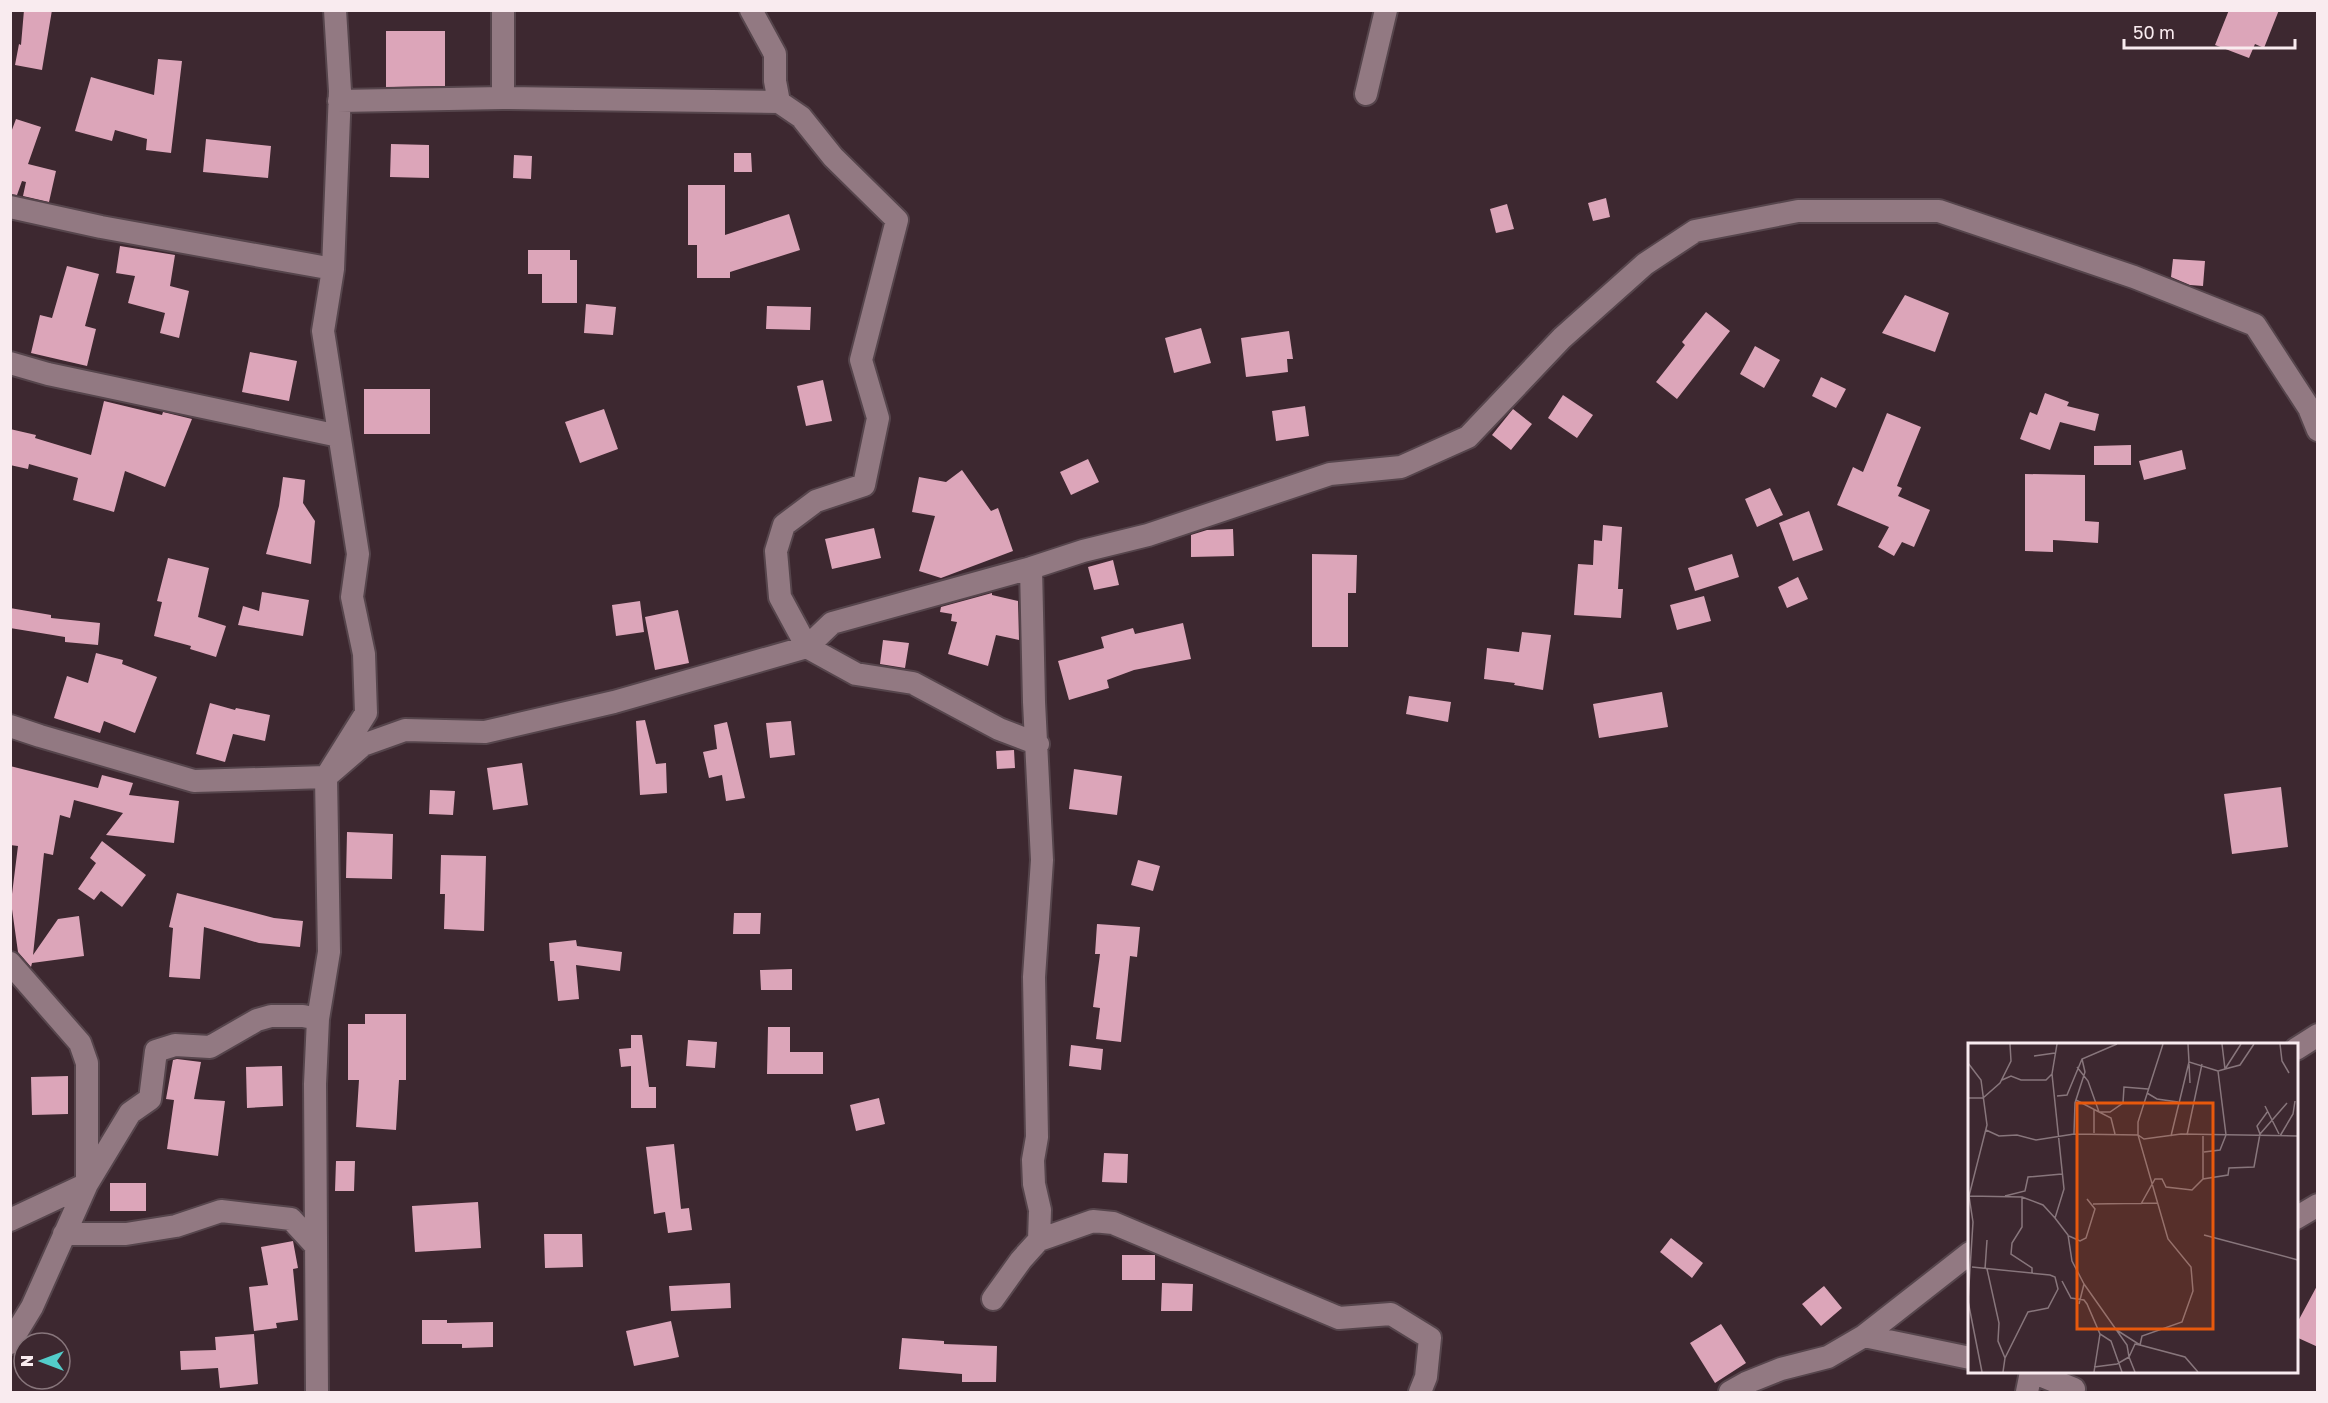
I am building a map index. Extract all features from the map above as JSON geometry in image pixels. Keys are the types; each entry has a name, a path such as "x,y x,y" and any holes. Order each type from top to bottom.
{"street":[{"path":"317,1392 315,1084 318,1019 329,952 326,777 366,713 364,654 352,597 358,554 323,331 333,268 339,101 335,10"},
{"path":"503,10 503,98"},
{"path":"751,10 775,54 775,81 779,102"},
{"path":"1366,94 1386,10"},
{"path":"339,101 503,98 779,102 801,117 833,157 897,220 861,360 878,418 864,485 816,501 784,525 776,551 780,597 807,647 856,674 913,683 999,729 1038,744"},
{"path":"10,207 101,227 333,268"},
{"path":"10,726 194,781 326,777 363,745 405,730 485,732 614,702 807,647 832,623 1031,568 1083,551 1148,535 1330,474 1401,467 1468,436 1562,338 1645,264 1695,231 1798,211 1939,211 2134,277 2255,325 2309,408 2318,430"},
{"path":"10,363 48,374 339,436"},
{"path":"1031,568 1034,702 1038,744 1042,860 1034,977 1037,1137 1033,1160 1034,1184 1040,1210 1039,1239"},
{"path":"10,963 80,1043 87,1063 87,1184"},
{"path":"10,1343 32,1307 87,1184 129,1113 150,1099 156,1051 175,1045 210,1047 257,1020 271,1016 303,1016 318,1019"},
{"path":"2298,1048 2318,1035"},
{"path":"10,1220 87,1184"},
{"path":"2298,1217 2318,1205"},
{"path":"63,1234 126,1234 176,1226 221,1211 291,1219 315,1245"},
{"path":"993,1299 1039,1239 1092,1221 1113,1223 1339,1318 1391,1314 1430,1338 1426,1377 1420,1392"},
{"path":"1730,1392 1781,1369 1828,1357 1864,1336 1968,1255"},
{"path":"1864,1336 1968,1358"},
{"path":"2027,1392 2031,1373"},
{"path":"2036,1373 2074,1389"}],"building":[{"path":"24,10 52,10 42,70 15,65 19,44 21,45"},
{"path":"2229,10 2279,10 2264,48 2255,44 2249,58 2215,45"},
{"path":"386,31 445,31 445,86 386,87"},
{"path":"158,59 182,61 171,153 146,150 147,139 115,130 112,141 75,131 91,77 154,95"},
{"path":"16,119 41,127 28,164 56,171 49,202 23,196 26,182 22,181 17,195 10,194 10,135"},
{"path":"206,139 271,146 268,178 203,172"},
{"path":"391,144 429,145 429,178 390,177"},
{"path":"734,153 751,153 752,172 734,172"},
{"path":"514,155 532,156 531,179 513,178"},
{"path":"688,185 725,185 725,235 789,214 800,250 730,272 730,278 697,278 697,245 688,245"},
{"path":"1606,198 1610,217 1593,221 1588,203"},
{"path":"1507,204 1514,229 1496,233 1490,209"},
{"path":"120,246 175,255 170,286 189,291 179,338 160,333 165,313 128,303 135,276 116,273"},
{"path":"528,250 570,250 570,260 577,260 577,303 542,303 542,274 528,274"},
{"path":"2173,259 2205,261 2203,286 2190,285 2171,277"},
{"path":"67,266 99,274 85,326 96,329 87,366 31,353 40,315 52,318"},
{"path":"1905,295 1949,313 1935,352 1882,333"},
{"path":"586,304 616,307 613,335 584,333"},
{"path":"767,306 811,307 810,330 766,329"},
{"path":"1706,312 1730,331 1677,399 1656,382 1685,345 1682,342"},
{"path":"1201,328 1211,363 1174,373 1165,338"},
{"path":"1289,331 1293,359 1287,359 1288,372 1246,377 1241,338"},
{"path":"1755,346 1780,360 1764,388 1740,374"},
{"path":"250,352 297,361 289,401 242,392"},
{"path":"1821,377 1846,389 1836,408 1812,396"},
{"path":"823,380 832,421 806,426 797,386"},
{"path":"364,389 430,389 430,434 364,434"},
{"path":"2045,393 2069,402 2067,406 2099,414 2095,431 2060,422 2050,450 2020,439 2030,412 2037,415"},
{"path":"1563,395 1593,415 1577,438 1548,418"},
{"path":"104,401 162,415 163,412 192,419 165,487 125,471 114,512 73,500 78,478 29,464 28,469 10,465 10,429 36,435 35,438 91,455"},
{"path":"1305,406 1309,436 1276,441 1272,411"},
{"path":"604,409 618,449 580,463 565,422"},
{"path":"1513,409 1532,424 1511,450 1492,435"},
{"path":"1887,413 1921,427 1897,486 1902,488 1898,496 1930,510 1914,547 1902,542 1894,556 1878,547 1889,527 1837,505 1853,467 1863,472"},
{"path":"2131,445 2131,465 2094,465 2094,446"},
{"path":"2182,450 2186,469 2144,480 2139,461"},
{"path":"1088,459 1099,482 1071,495 1060,472"},
{"path":"962,470 991,511 998,508 1013,551 941,578 919,571 935,516 912,512 919,477 946,482"},
{"path":"2025,474 2085,475 2085,521 2099,522 2098,543 2053,540 2053,552 2025,551"},
{"path":"283,477 305,480 303,503 315,521 311,564 266,554 279,506"},
{"path":"1770,488 1783,515 1757,527 1745,499"},
{"path":"1809,511 1823,550 1793,561 1779,523"},
{"path":"1603,525 1622,527 1618,589 1623,589 1621,618 1574,615 1578,564 1593,565 1594,540 1602,541"},
{"path":"874,528 881,558 832,569 825,539"},
{"path":"1233,529 1234,556 1191,557 1191,535 1207,530"},
{"path":"1312,554 1357,555 1356,593 1348,593 1348,647 1312,647"},
{"path":"1732,554 1739,577 1695,591 1688,568"},
{"path":"168,558 209,568 198,617 226,626 216,657 190,649 191,646 154,636 162,602 157,601"},
{"path":"1113,560 1119,585 1094,590 1088,567"},
{"path":"1798,577 1808,599 1787,608 1778,587"},
{"path":"262,592 309,600 303,636 238,625 243,606 259,611"},
{"path":"992,593 992,595 1018,601 1019,640 996,635 988,666 948,654 957,622 951,621 952,614 940,612 941,607"},
{"path":"1704,596 1711,621 1677,630 1670,605"},
{"path":"640,601 644,632 616,636 612,605"},
{"path":"10,608 51,615 51,618 100,623 98,645 65,642 65,637 10,628"},
{"path":"678,610 689,663 655,670 645,617"},
{"path":"1183,623 1191,659 1134,670 1107,680 1109,688 1069,700 1058,661 1104,648 1101,637 1133,628 1135,634"},
{"path":"1522,632 1551,635 1543,690 1484,679 1487,648 1519,652"},
{"path":"883,640 909,643 905,668 880,664"},
{"path":"96,653 123,660 122,664 157,677 135,733 104,721 100,733 54,718 67,676 88,683"},
{"path":"1662,692 1668,727 1599,738 1593,704"},
{"path":"1409,696 1451,702 1448,722 1406,714"},
{"path":"210,703 235,710 236,708 270,715 265,741 233,734 225,762 196,754"},
{"path":"645,720 656,764 666,763 667,793 640,795 636,721"},
{"path":"791,721 795,755 770,758 766,723"},
{"path":"727,722 745,798 726,801 722,775 709,778 703,752 717,749 714,725"},
{"path":"1014,750 1015,768 997,769 996,751"},
{"path":"522,763 528,805 493,810 487,768"},
{"path":"10,766 98,788 102,775 133,783 129,795 179,801 174,843 106,835 123,813 74,800 70,818 60,815 53,855 44,853 33,955 58,919 79,916 84,956 32,963 31,967 18,952 11,902 18,846 10,845"},
{"path":"1074,769 1122,776 1117,815 1069,809"},
{"path":"2281,787 2288,847 2232,854 2224,794"},
{"path":"430,790 455,791 453,815 429,814"},
{"path":"347,832 393,834 392,879 346,878"},
{"path":"102,841 146,875 122,907 101,891 94,900 78,889 96,863 90,858"},
{"path":"441,855 486,856 484,931 444,929 445,894 440,894"},
{"path":"1138,860 1160,866 1153,891 1131,885"},
{"path":"177,893 274,918 303,921 300,947 259,943 204,927 200,979 169,977 173,928 169,927"},
{"path":"734,913 761,913 760,934 733,934"},
{"path":"1097,924 1140,927 1137,957 1130,956 1121,1042 1096,1039 1100,1008 1093,1007 1100,954 1095,954"},
{"path":"576,940 577,946 622,952 620,971 576,965 579,999 558,1001 554,961 550,961 549,943"},
{"path":"792,969 792,990 761,990 760,970"},
{"path":"365,1014 406,1014 406,1080 399,1080 396,1130 356,1127 359,1080 348,1080 348,1024 365,1024"},
{"path":"768,1027 790,1027 790,1052 823,1052 823,1074 767,1074"},
{"path":"631,1035 642,1035 649,1087 656,1087 656,1108 631,1108 631,1066 621,1067 619,1049 631,1048"},
{"path":"688,1040 717,1042 715,1068 686,1066"},
{"path":"1071,1045 1103,1049 1101,1070 1069,1066"},
{"path":"173,1060 201,1062 194,1099 225,1101 218,1156 167,1149 174,1100 166,1099"},
{"path":"282,1066 283,1106 247,1108 246,1067"},
{"path":"68,1076 68,1114 32,1115 31,1077"},
{"path":"879,1098 885,1124 856,1131 850,1105"},
{"path":"674,1144 681,1209 689,1208 692,1230 668,1233 665,1212 654,1214 646,1147"},
{"path":"1104,1153 1128,1154 1127,1183 1102,1182"},
{"path":"336,1161 355,1161 354,1191 335,1191"},
{"path":"110,1183 146,1183 146,1211 110,1211"},
{"path":"478,1202 481,1248 415,1252 412,1206"},
{"path":"544,1234 582,1234 583,1267 545,1268"},
{"path":"1671,1238 1703,1263 1692,1278 1660,1252"},
{"path":"293,1241 298,1268 293,1269 298,1320 276,1323 277,1328 254,1331 249,1287 268,1285 261,1247"},
{"path":"1122,1255 1155,1255 1155,1280 1122,1280"},
{"path":"730,1283 731,1308 671,1311 669,1286"},
{"path":"1162,1283 1193,1284 1192,1311 1161,1311"},
{"path":"2318,1284 2318,1347 2298,1338 2298,1321"},
{"path":"1824,1286 1842,1308 1821,1326 1802,1304"},
{"path":"422,1320 447,1320 447,1323 493,1322 493,1347 462,1348 462,1344 422,1344"},
{"path":"671,1321 679,1357 634,1366 626,1331"},
{"path":"1721,1324 1746,1363 1715,1383 1690,1343"},
{"path":"254,1334 258,1384 220,1388 218,1368 181,1370 180,1351 216,1350 215,1337"},
{"path":"902,1338 944,1341 944,1344 997,1346 996,1382 962,1382 962,1374 899,1369"}]}
